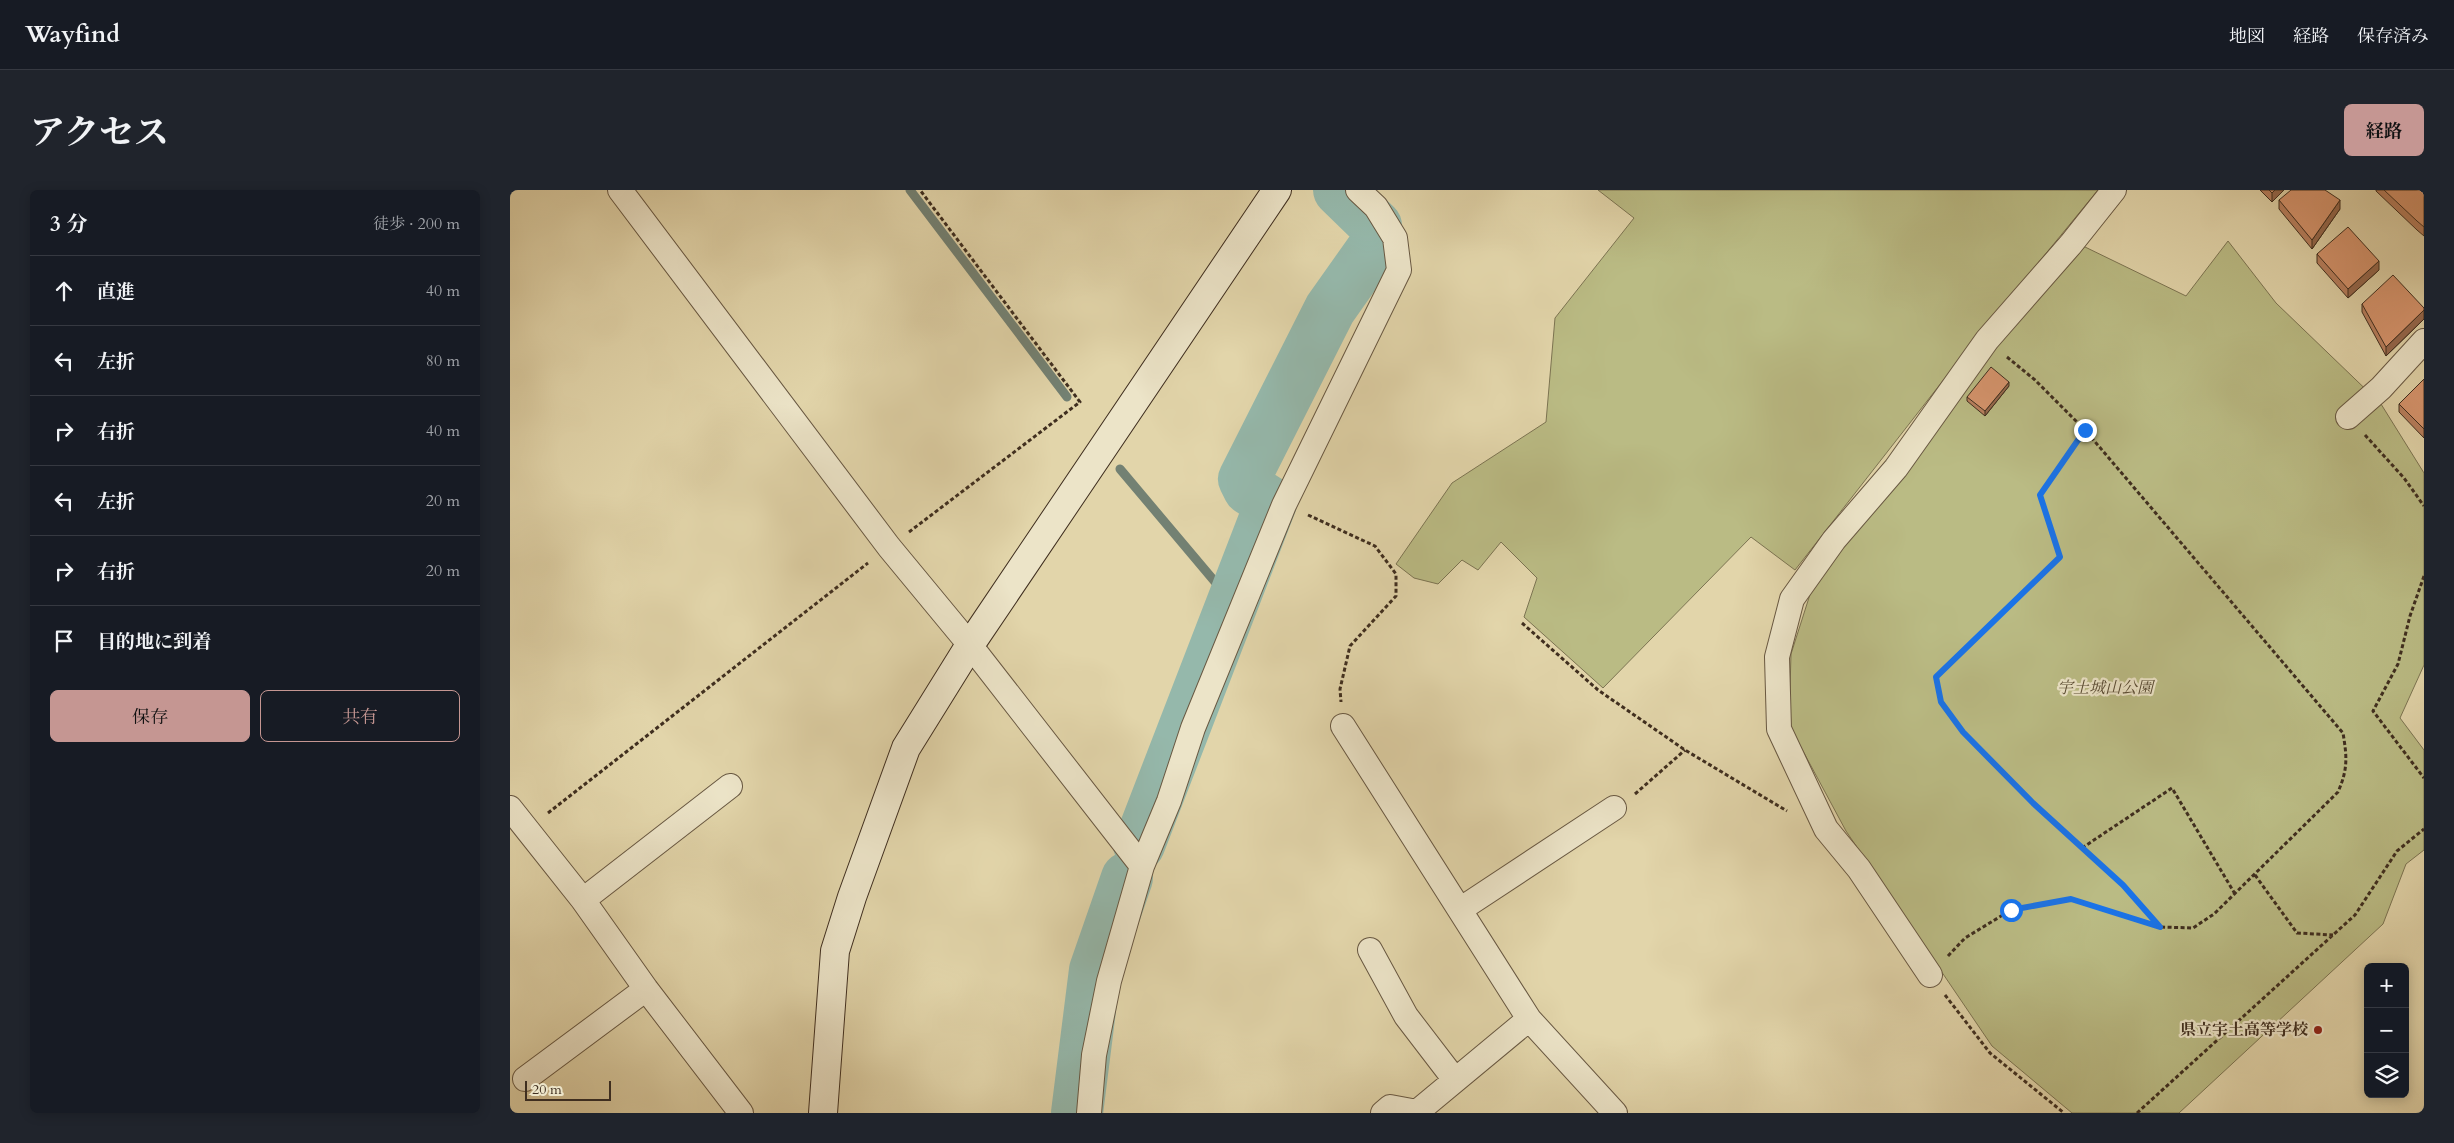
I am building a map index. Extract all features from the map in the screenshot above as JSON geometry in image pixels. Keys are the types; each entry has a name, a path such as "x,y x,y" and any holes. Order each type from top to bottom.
{"street":[{"path":"620,190 889,546 970,644 1142,866"},
{"path":"823,1113 835,951 852,897 906,748 970,644 1277,190"},
{"path":"1090,1113 1094,1055 1109,981 1142,866 1169,801 1193,728 1284,505 1399,270 1395,238 1376,206 1358,190"},
{"path":"1930,975 1859,869 1826,829 1779,729 1777,657 1792,599 1834,540 1896,468 1987,340 2071,244 2114,190"},
{"path":"2348,417 2381,388 2424,342"},
{"path":"1343,726 1461,909 1528,1019 1615,1113"},
{"path":"584,900 730,786"},
{"path":"510,808 584,900 646,989 741,1113"},
{"path":"1461,909 1614,808"},
{"path":"1370,950 1406,1016 1455,1080"},
{"path":"524,1079 646,989"},
{"path":"1383,1113 1390,1107 1418,1112 1528,1019"}],"path":[{"path":"527,830 889,546 1080,402 920,190"},
{"path":"1987,340 2035,380 2085,430 2343,733 2347,756 2346,774 2338,792 2214,914 2193,928 2160,927 2071,899 2011,910 1965,938 1930,975 1990,1053 2064,1113"},
{"path":"2348,417 2404,478 2424,506"},
{"path":"2085,430 2040,495 2060,557 1936,677 1941,702 1963,732 2033,803 2123,885 2160,927"},
{"path":"1284,505 1375,546 1396,574 1396,596 1350,646 1340,690 1343,726"},
{"path":"2424,576 2410,616 2398,664 2373,711 2424,778"},
{"path":"1522,623 1598,690 1685,750 1790,813"},
{"path":"1614,808 1648,784 1685,750"},
{"path":"2082,848 2172,788 2235,894"},
{"path":"2137,1113 2355,915 2397,851 2424,829"},
{"path":"2255,875 2297,933 2333,935"}],"green space":[{"path":"1598,190 2098,190 1970,346 1795,570 1751,537 1603,688 1524,617 1537,578 1501,542 1478,570 1462,560 1438,584 1414,578 1396,564 1452,483 1546,422 1555,318 1634,218"},
{"name":"宇土城山公園","path":"2228,241 2276,303 2381,404 2424,473 2424,665 2400,718 2424,750 2424,850 2406,864 2383,924 2179,1113 2072,1113 1992,1046 1846,831 1789,725 1791,654 1813,585 1988,353 2083,246 2186,296"}],"building":[{"path":"2291,190 2325,190 2340,200 2312,240 2279,200"},
{"path":"2384,190 2424,190 2424,227 2417,221"},
{"path":"2348,227 2379,261 2348,289 2317,254"},
{"path":"2393,275 2424,310 2386,347 2362,304"},
{"path":"1991,367 2009,382 1985,411 1967,397"},
{"path":"2424,379 2424,429 2399,404"}],"waterway":[{"path":"910,190 1067,397"},
{"path":"1139,845 1271,503 1249,489 1244,479 1330,309 1376,244 1376,226 1339,190"},
{"path":"1120,469 1232,602"},
{"path":"1077,1113 1095,970 1127,878"}],"place":[{"name":"県立宇土高等学校","path":"2318,1030"}],"route":[{"path":"2011,910 2071,899 2160,927 2123,885 2033,803 1963,732 1941,702 1936,677 2060,557 2040,495 2085,430"}]}
